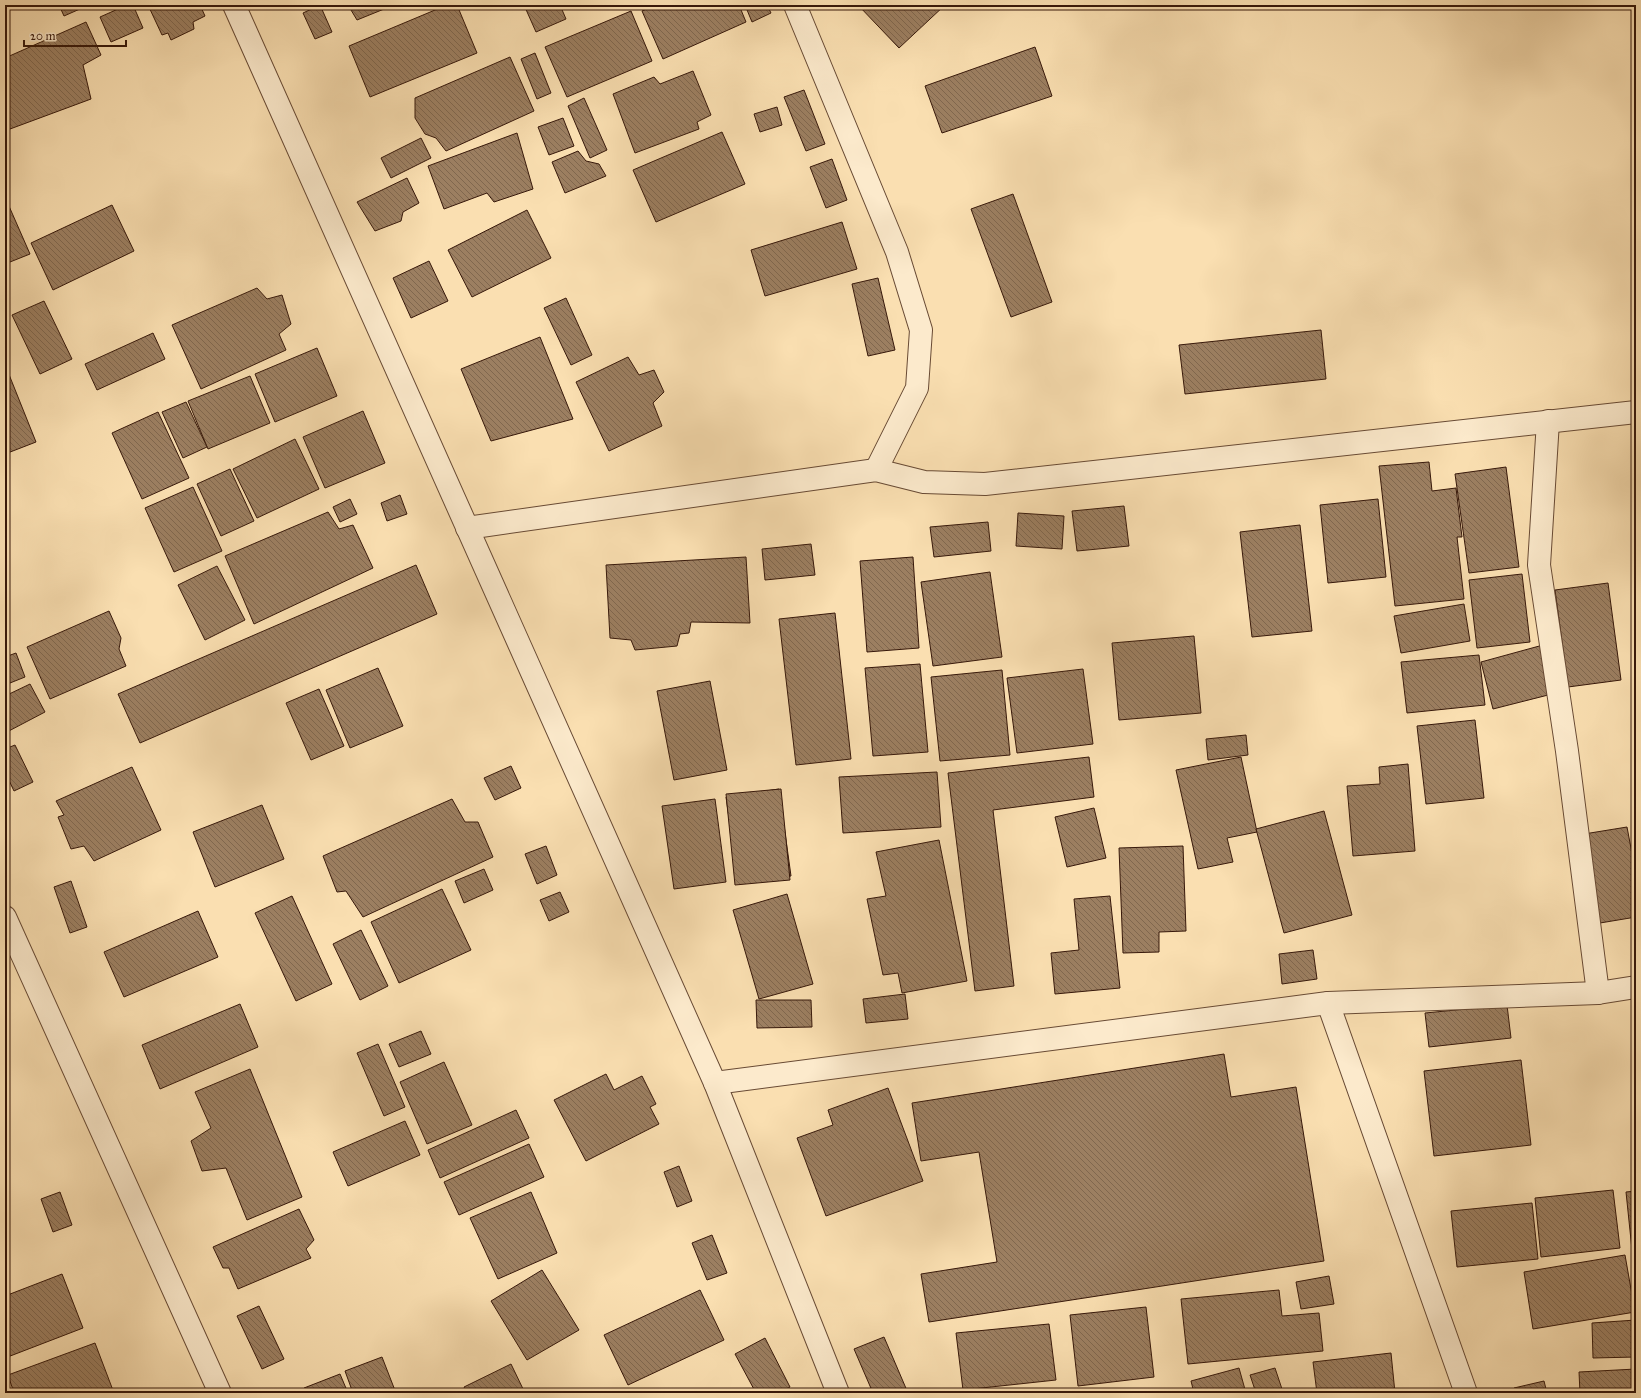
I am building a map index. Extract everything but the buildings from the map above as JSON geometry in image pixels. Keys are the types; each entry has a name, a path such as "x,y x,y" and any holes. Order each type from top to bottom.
{"street":[{"path":"234,5 715,1083 838,1393"},
{"path":"795,5 897,252 921,330 917,388 876,470"},
{"path":"467,528 876,470 924,482 986,484 1636,412"},
{"path":"1548,421 1539,565 1567,751 1598,993"},
{"path":"5,917 220,1393"},
{"path":"715,1083 1328,1003 1598,993 1636,987"},
{"path":"1328,1003 1466,1393"}]}
